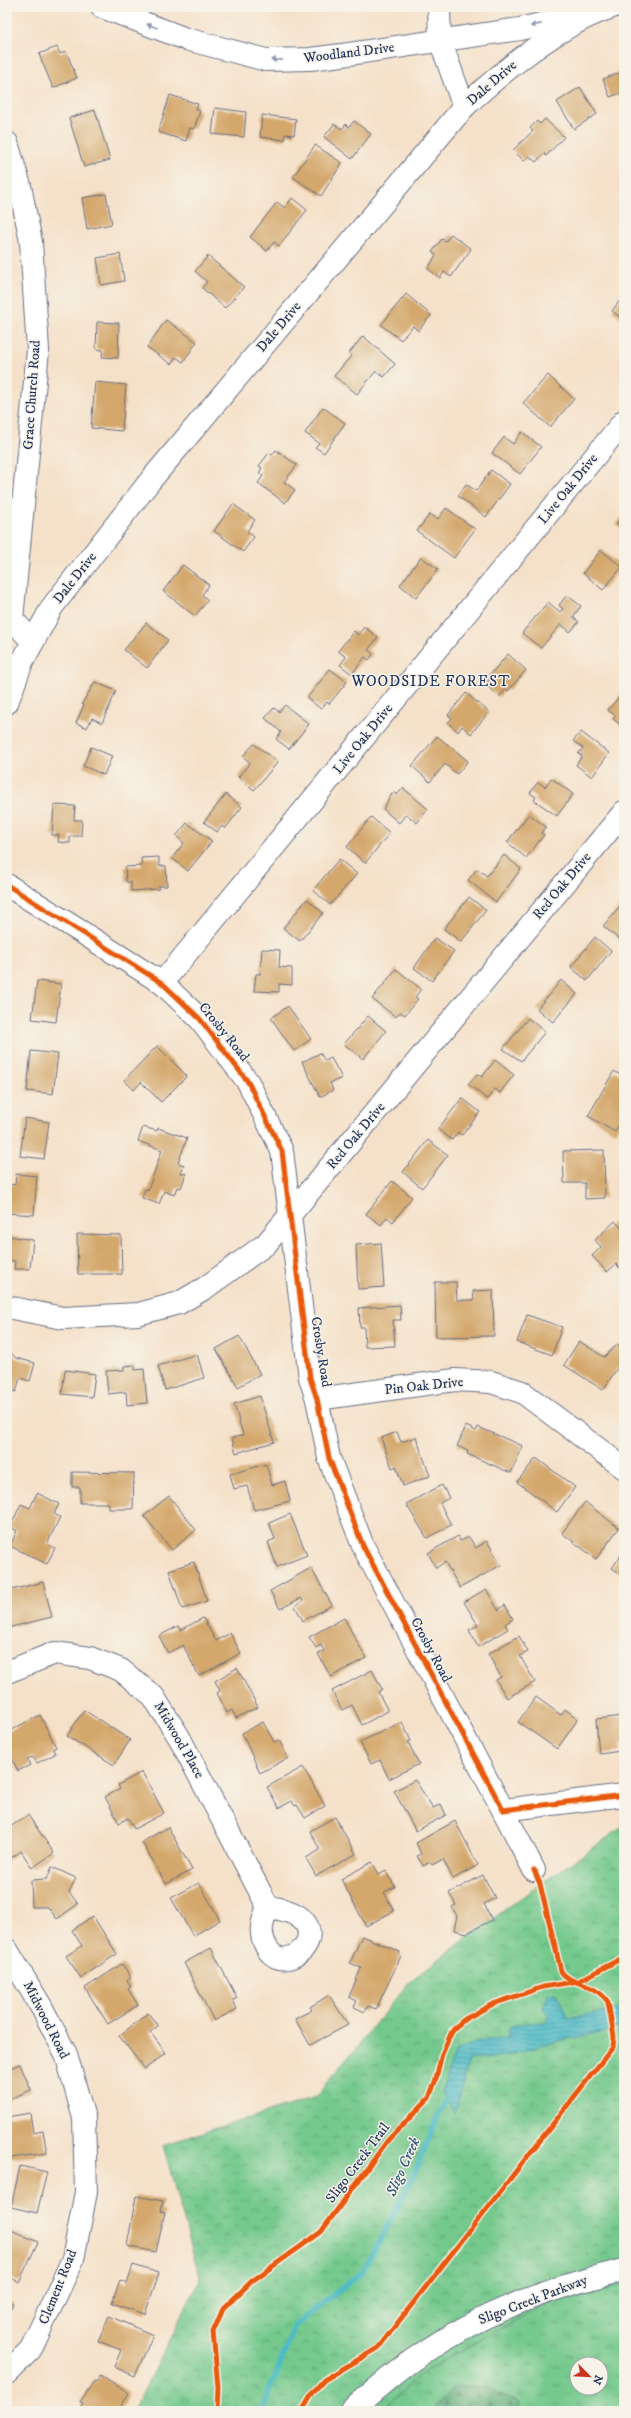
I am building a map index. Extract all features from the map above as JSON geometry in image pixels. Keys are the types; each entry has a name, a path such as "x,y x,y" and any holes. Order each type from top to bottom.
{"street":[{"name":"Woodland Drive","path":"102,7 186,39 266,60 310,59 520,29 607,9"},
{"path":"439,7 440,40 464,107"},
{"name":"Dale Drive","path":"7,703 22,662 52,607 150,481 464,107 523,56 549,39 607,9"},
{"name":"Grace Church Road","path":"7,143 20,186 31,242 38,350 12,619 33,642"},
{"name":"Live Oak Drive","path":"162,983 624,421"},
{"name":"Red Oak Drive","path":"7,1306 64,1318 138,1314 179,1303 205,1288 266,1244 624,812"},
{"name":"Crosby Road","path":"7,885 162,983 200,1019 248,1082 282,1151 291,1214 310,1378 317,1399 329,1458 363,1546 534,1870"},
{"name":"Pin Oak Drive","path":"317,1399 455,1380 491,1382 522,1392 624,1468"},
{"name":"Midwood Place","path":"7,1672 55,1653 90,1658 121,1670 153,1696 179,1738 268,1907"},
{"path":"503,1810 624,1795"},
{"name":"Midwood Road","path":"7,1950 42,2008 66,2054 84,2118"},
{"name":"Clement Road","path":"7,2373 31,2349 73,2259 86,2192 84,2118"},
{"name":"Sligo Creek Parkway","path":"350,2411 416,2357 487,2315 576,2281 624,2270"}],"green space":[{"path":"624,1826 624,2285 552,2300 421,2373 382,2411 133,2411 200,2279 163,2145 316,2097 410,1981 518,1900"},
{"path":"624,2285 624,2411 382,2411 421,2373 552,2300"},
{"path":"454,2387 489,2388 521,2403 518,2411 433,2411"}],"water":[{"path":"548,1993 558,1995 568,2018 624,2008 624,2026 606,2032 566,2039 503,2057 469,2060 455,2114 441,2092 456,2051 478,2041 509,2037 509,2027 527,2022 546,2023 548,2014 544,2009"}],"building":[{"path":"57,47 60,54 66,51 77,78 53,88 39,54"},
{"path":"624,71 624,92 610,97 603,79"},
{"path":"580,87 597,114 574,129 557,102"},
{"path":"170,95 198,104 196,109 200,111 194,129 190,128 186,141 158,132"},
{"path":"215,108 246,112 244,137 212,134"},
{"path":"95,110 110,160 84,167 69,118"},
{"path":"262,115 296,119 294,135 285,134 285,140 260,137"},
{"path":"545,119 564,137 546,156 544,153 536,162 529,156 524,161 513,150 533,131 530,128 537,121 540,124"},
{"path":"354,121 371,134 352,159 324,137 334,124 342,129 346,124 349,127"},
{"path":"315,145 342,163 321,196 293,177"},
{"path":"106,194 112,224 87,229 82,198"},
{"path":"292,198 307,210 279,246 274,242 267,251 250,237 277,202 285,208"},
{"path":"451,234 471,249 451,277 444,272 440,278 428,269 436,255 432,252 442,239 446,241"},
{"path":"120,254 124,281 101,285 97,258"},
{"path":"208,256 244,287 225,308 202,288 207,282 195,271"},
{"path":"406,294 431,315 418,331 413,326 401,340 381,325"},
{"path":"624,295 624,320 612,311"},
{"path":"166,320 197,342 183,362 176,357 171,364 147,347"},
{"path":"97,322 119,323 118,358 102,357 103,350 96,349"},
{"path":"363,336 395,364 384,377 376,371 357,394 334,376 351,356 349,353"},
{"path":"548,375 574,399 550,427 523,403"},
{"path":"95,382 126,385 122,431 91,428"},
{"path":"323,407 345,423 324,453 315,447 319,443 305,433"},
{"path":"522,432 541,447 520,474 492,453 504,437 513,444"},
{"path":"276,450 297,465 284,482 295,490 285,503 258,483 263,476 259,473 262,468 259,466 269,453 272,455"},
{"path":"491,470 510,484 486,517 458,496 466,484 476,491"},
{"path":"233,504 255,520 247,531 254,537 243,552 214,531"},
{"path":"446,508 475,529 454,558 417,531 430,514 438,519"},
{"path":"624,515 624,531 616,524"},
{"path":"601,550 622,567 603,590 583,573"},
{"path":"421,557 438,569 416,598 400,585"},
{"path":"183,565 209,585 202,595 208,600 195,616 163,591"},
{"path":"567,595 581,606 573,617 579,622 570,632 561,624 541,648 522,633 548,602 560,612 563,609 559,605"},
{"path":"146,623 168,640 147,668 124,650"},
{"path":"364,627 378,637 368,650 373,654 369,660 365,657 352,674 340,665 346,657 338,651 354,631 358,635"},
{"path":"508,654 526,670 508,691 506,689 499,697 485,684 491,677 489,676"},
{"path":"330,669 347,682 329,704 327,702 321,709 307,698"},
{"path":"95,682 116,691 102,723 92,718 87,728 76,723 84,705 82,704"},
{"path":"624,691 624,724 622,726 613,719 616,716 608,710"},
{"path":"466,693 489,712 471,734 462,726 458,732 448,723 452,718 448,715"},
{"path":"285,705 309,724 289,749 276,739 281,732 265,718 274,708 279,712"},
{"path":"581,732 609,753 592,777 576,765 582,756 578,754 583,748 573,741"},
{"path":"437,736 468,761 457,774 445,764 430,782 412,766"},
{"path":"254,744 278,762 254,790 238,777 250,763 243,756"},
{"path":"91,747 112,756 104,775 83,766"},
{"path":"551,778 573,794 557,816 534,800 536,797 530,793 538,782 545,787"},
{"path":"403,788 428,809 417,823 406,814 399,823 383,809 393,792 397,795"},
{"path":"226,794 242,807 225,829 222,826 217,832 204,822"},
{"path":"54,805 75,806 74,820 82,820 81,836 70,836 70,843 58,842 59,835 52,835"},
{"path":"529,814 546,827 541,833 544,835 526,858 507,842"},
{"path":"371,817 390,833 365,863 347,847"},
{"path":"187,823 212,841 188,871 172,858 184,843 176,836"},
{"path":"504,855 521,869 496,902 468,880 477,869 487,876"},
{"path":"159,857 159,866 166,866 167,886 159,886 159,889 131,891 131,882 126,882 125,867 142,866 141,858"},
{"path":"339,859 357,874 330,905 313,890"},
{"path":"469,897 486,910 461,942 444,929"},
{"path":"307,899 323,913 300,941 283,928"},
{"path":"624,901 624,935 620,940 603,926"},
{"path":"595,937 611,951 587,981 571,967"},
{"path":"435,938 454,951 432,981 414,968"},
{"path":"262,949 280,950 279,967 292,968 292,985 279,984 279,992 254,991 256,974 260,974"},
{"path":"396,969 421,989 415,997 418,999 405,1015 400,1012 396,1017 372,999"},
{"path":"561,980 577,994 553,1022 537,1009"},
{"path":"37,981 61,984 56,1022 32,1019"},
{"path":"288,1006 311,1039 294,1051 271,1018"},
{"path":"368,1016 386,1031 363,1059 344,1044"},
{"path":"528,1018 545,1032 521,1061 503,1049"},
{"path":"157,1046 187,1076 161,1102 141,1082 134,1090 124,1080"},
{"path":"31,1051 58,1054 53,1094 27,1091"},
{"path":"320,1053 325,1061 331,1058 342,1078 330,1083 333,1090 320,1097 302,1062"},
{"path":"495,1060 514,1075 500,1093 495,1089 487,1099 468,1084 477,1074 482,1077"},
{"path":"614,1071 624,1077 624,1117 615,1132 588,1116"},
{"path":"462,1098 480,1112 462,1135 458,1132 452,1140 438,1129"},
{"path":"25,1118 49,1122 44,1159 20,1156"},
{"path":"143,1127 157,1131 158,1128 187,1138 178,1163 184,1165 181,1173 186,1174 181,1188 177,1187 174,1195 164,1191 159,1204 142,1198 145,1189 148,1190 162,1150 138,1141"},
{"path":"428,1140 448,1155 422,1188 403,1172"},
{"path":"604,1150 605,1198 585,1199 585,1183 564,1183 563,1151"},
{"path":"16,1174 37,1176 34,1215 7,1213 9,1184 15,1185"},
{"path":"392,1181 412,1197 393,1222 387,1217 381,1225 366,1214"},
{"path":"615,1221 624,1231 624,1268 622,1270 616,1264 607,1272 592,1256 601,1247 595,1240"},
{"path":"77,1234 121,1235 122,1274 78,1274"},
{"path":"9,1236 33,1240 30,1269 14,1269 15,1261 7,1260"},
{"path":"381,1243 384,1287 358,1289 356,1245"},
{"path":"435,1282 456,1282 457,1300 474,1300 473,1291 493,1290 494,1336 436,1337"},
{"path":"400,1305 401,1320 393,1320 395,1346 365,1347 364,1327 360,1327 359,1308"},
{"path":"527,1315 562,1327 552,1355 517,1342"},
{"path":"239,1336 260,1374 238,1387 216,1349"},
{"path":"579,1341 604,1357 617,1345 624,1346 624,1367 618,1367 603,1390 564,1365"},
{"path":"7,1349 16,1358 35,1363 30,1381 20,1378 16,1392 7,1389"},
{"path":"197,1354 204,1378 165,1390 158,1366"},
{"path":"135,1365 135,1370 144,1369 147,1403 127,1405 126,1392 108,1394 106,1371 124,1370 124,1366"},
{"path":"65,1370 95,1374 92,1397 62,1394"},
{"path":"260,1396 274,1442 236,1453 232,1438 243,1435 234,1404"},
{"path":"466,1426 476,1431 478,1427 523,1446 511,1473 467,1454 468,1451 457,1446"},
{"path":"397,1432 401,1442 416,1437 430,1476 403,1486 396,1466 392,1468 381,1438"},
{"path":"536,1458 575,1487 557,1512 517,1482"},
{"path":"266,1464 272,1485 285,1481 290,1501 254,1510 247,1486 234,1489 230,1474"},
{"path":"72,1472 134,1473 133,1509 109,1509 109,1503 80,1503 80,1487 72,1487"},
{"path":"442,1485 449,1498 440,1503 451,1525 427,1538 406,1504"},
{"path":"37,1493 59,1504 54,1514 60,1517 47,1544 55,1548 47,1564 10,1546 17,1531 10,1527 21,1504 30,1508"},
{"path":"169,1496 196,1530 172,1550 144,1516"},
{"path":"585,1502 619,1528 596,1559 562,1533"},
{"path":"290,1514 307,1555 277,1567 268,1542 275,1539 269,1523"},
{"path":"458,1536 460,1541 469,1537 476,1548 487,1541 501,1565 460,1588 445,1562 436,1568 428,1553"},
{"path":"624,1551 624,1576 612,1568"},
{"path":"194,1562 207,1601 182,1609 169,1570"},
{"path":"311,1568 332,1605 303,1621 295,1606 303,1601 301,1598 280,1609 270,1591"},
{"path":"43,1582 52,1617 7,1628 7,1591"},
{"path":"486,1589 498,1610 505,1605 513,1619 505,1624 508,1629 478,1647 469,1630 478,1625 464,1602"},
{"path":"203,1618 216,1641 230,1633 241,1653 199,1676 183,1645 168,1653 159,1636 178,1626 181,1630"},
{"path":"344,1618 366,1658 331,1677 318,1654 324,1651 321,1645 316,1648 309,1637"},
{"path":"519,1636 528,1652 520,1656 535,1682 507,1698 496,1680 501,1677 488,1654"},
{"path":"237,1668 258,1707 236,1718 232,1710 227,1713 217,1693 220,1691 215,1681"},
{"path":"372,1670 382,1689 378,1692 388,1711 362,1725 352,1705 342,1710 332,1691"},
{"path":"536,1697 561,1715 565,1709 578,1719 557,1749 518,1722"},
{"path":"84,1710 130,1740 114,1765 67,1736"},
{"path":"40,1715 56,1747 53,1749 55,1754 37,1763 33,1757 27,1759 30,1765 18,1771 7,1749 7,1732"},
{"path":"624,1716 624,1744 620,1744 621,1751 599,1754 596,1719"},
{"path":"263,1722 274,1742 279,1740 288,1758 260,1773 242,1733"},
{"path":"402,1722 411,1741 408,1742 419,1764 389,1779 380,1760 371,1764 360,1742"},
{"path":"303,1767 325,1806 305,1818 297,1805 295,1806 292,1801 279,1808 267,1787"},
{"path":"142,1772 164,1813 134,1829 128,1818 119,1823 105,1797 120,1789 118,1785"},
{"path":"415,1780 433,1808 441,1804 446,1815 416,1831 394,1791"},
{"path":"28,1815 54,1853 32,1868 21,1851 7,1861 7,1829"},
{"path":"335,1817 356,1854 316,1876 306,1858 320,1850 310,1831"},
{"path":"455,1821 478,1865 453,1879 443,1859 432,1865 430,1862 423,1866 417,1856 421,1854 416,1843"},
{"path":"168,1827 192,1870 166,1884 142,1842"},
{"path":"372,1862 379,1874 386,1870 395,1887 384,1892 394,1911 366,1926 341,1879"},
{"path":"52,1867 76,1878 69,1892 78,1904 57,1919 48,1907 32,1907 31,1880 47,1879"},
{"path":"483,1875 495,1898 484,1904 492,1920 467,1933 454,1930 457,1916 452,1907 456,1905 449,1893"},
{"path":"199,1883 220,1920 193,1936 171,1898"},
{"path":"93,1916 117,1954 81,1978 66,1956 82,1946 72,1930"},
{"path":"362,1936 400,1952 399,1955 401,1956 376,2009 368,2006 365,2012 354,2007 357,2001 349,1997 361,1968 350,1963"},
{"path":"211,1948 237,1998 233,2000 237,2009 214,2021 184,1963"},
{"path":"122,1964 131,1977 127,1980 131,1987 128,1989 138,2005 108,2024 85,1988"},
{"path":"329,1995 348,2025 310,2045 295,2019 312,2010 310,2007"},
{"path":"148,2013 158,2026 150,2032 166,2053 145,2069 119,2036"},
{"path":"20,2064 31,2090 7,2100 7,2069"},
{"path":"30,2113 33,2133 43,2131 47,2153 10,2158 7,2117"},
{"path":"20,2166 47,2172 37,2213 11,2207"},
{"path":"136,2196 163,2201 161,2211 165,2212 156,2252 127,2246"},
{"path":"11,2230 38,2242 19,2282 7,2276 7,2238"},
{"path":"133,2265 159,2273 145,2314 112,2303 120,2280 127,2283"},
{"path":"7,2300 13,2303 7,2316"},
{"path":"109,2316 153,2335 135,2376 114,2367 121,2350 98,2341"},
{"path":"101,2375 129,2393 118,2411 78,2411 83,2404 80,2402 94,2381 96,2382"}],"waterway":[{"name":"Sligo Creek","path":"262,2411 295,2325 363,2272 412,2179 448,2092"}],"cycle path":[{"path":"7,885 162,983 200,1019 248,1082 282,1151 310,1378 317,1399 329,1458 363,1546 503,1810 624,1795"},
{"path":"302,2411 314,2391 324,2380 378,2348 613,2047 614,2037 608,2002 597,1991 570,1979 561,1971 540,1884 534,1870"},
{"name":"Sligo Creek Trail","path":"217,2411 218,2387 213,2332 223,2309 252,2281 321,2232 388,2140 429,2098 435,2082 442,2054 453,2029 465,2019 493,2004 543,1987 579,1981 624,1957"}],"district":[{"name":"WOODSIDE FOREST","path":"431,681"}]}
